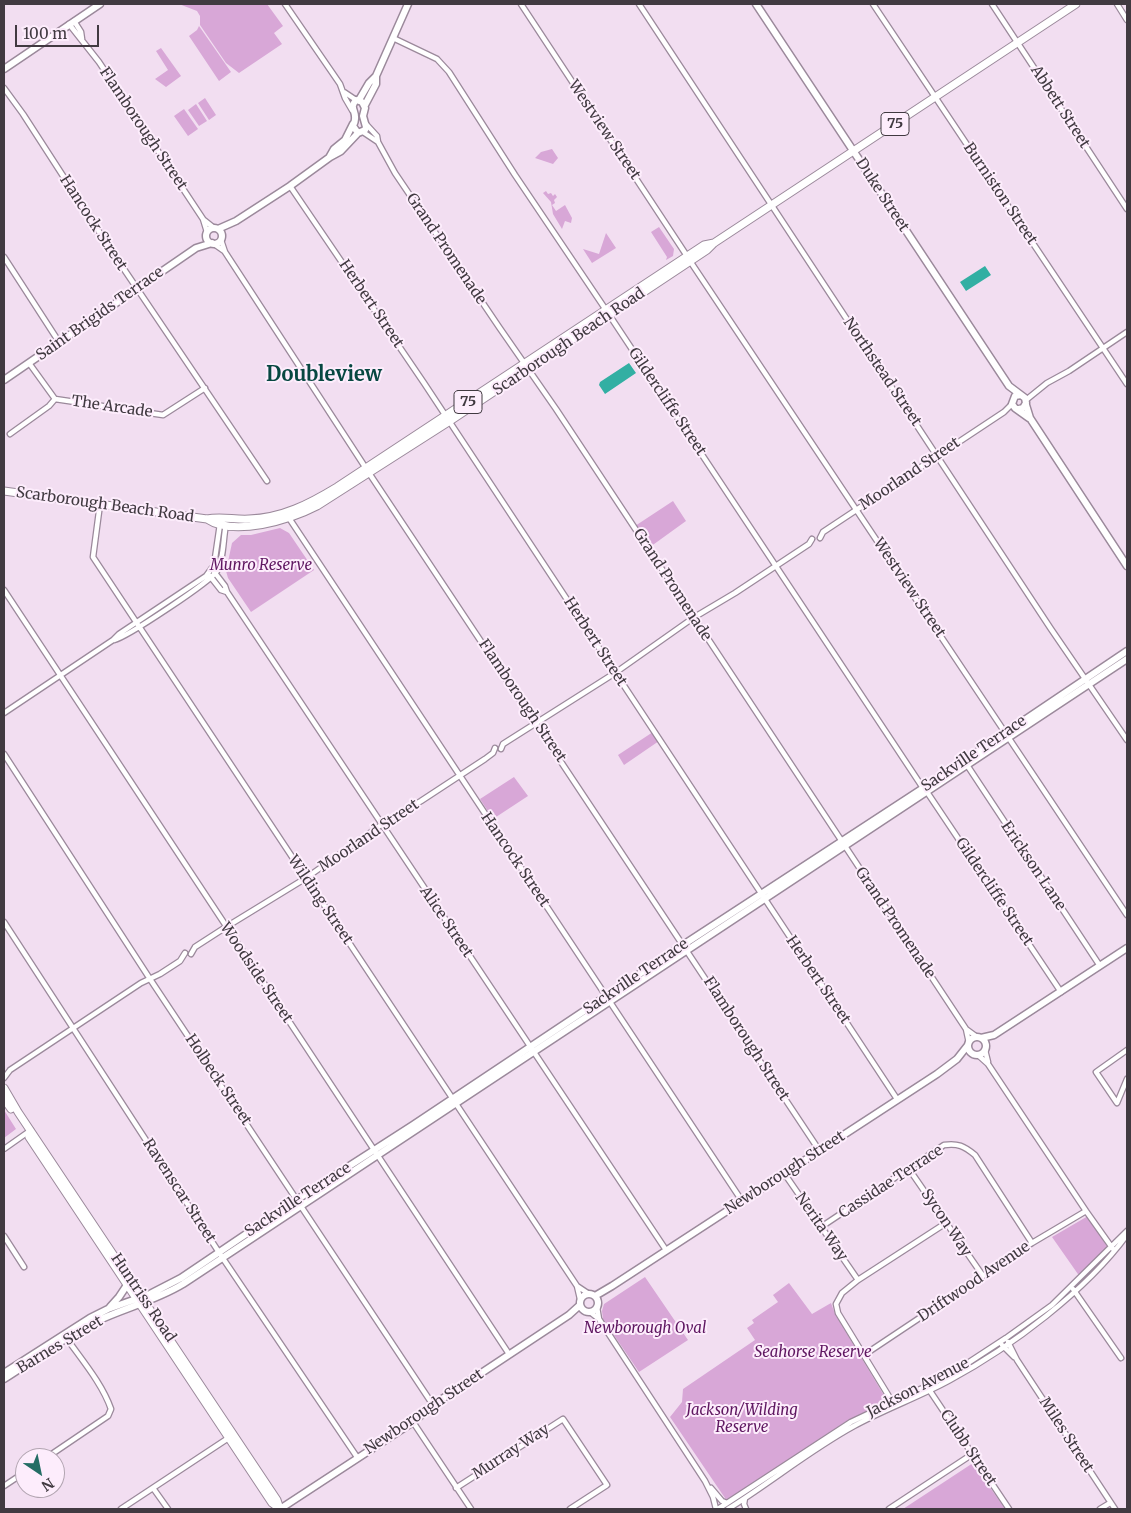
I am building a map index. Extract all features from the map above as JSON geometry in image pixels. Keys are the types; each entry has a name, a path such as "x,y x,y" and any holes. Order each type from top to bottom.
{"main road":[{"path":"4,69 100,4"},
{"path":"330,157 334,149 345,140 355,118 352,110 353,104 376,76 408,4"},
{"name":"Duke Street","path":"756,4 1009,386 1024,399"},
{"name":"Scarborough Beach Road","path":"4,491 250,525 289,518 317,506 689,259 704,245 714,243 772,206 1076,4"},
{"path":"216,228 222,237 236,222 341,151 361,132 366,124 363,116 365,105 376,84 376,76"},
{"path":"358,100 365,105"},
{"path":"353,124 354,130 361,132"},
{"path":"213,243 208,240 207,234 216,228 236,222"},
{"name":"Saint Brigids Terrace","path":"196,248 207,234"},
{"name":"Saint Brigids Terrace","path":"4,380 196,248 213,243 222,237"},
{"name":"Duke Street","path":"1009,386 1015,405"},
{"path":"1024,399 1015,396 1015,405 1030,418"},
{"path":"1015,405 1023,408 1024,399"},
{"path":"1024,399 1030,418 1127,566"},
{"name":"Scarborough Beach Road","path":"223,522 270,517 300,508 368,471"},
{"name":"Sackville Terrace","path":"141,1301 221,1255 1006,736 1088,681 1127,651"},
{"name":"Sackville Terrace","path":"1088,681 1127,659"},
{"name":"Sackville Terrace","path":"925,790 967,765 1006,736"},
{"name":"Newborough Street","path":"958,1059 972,1039 994,1034 1127,948"},
{"name":"Newborough Street","path":"280,1509 413,1422 433,1405 509,1354 584,1307 666,1250 958,1059 976,1054 985,1049 994,1034"},
{"path":"979,1038 984,1042 985,1049"},
{"path":"969,1044 970,1051 976,1054"},
{"name":"Huntriss Road","path":"4,1088 29,1132 127,1285 141,1301"},
{"name":"Huntriss Road","path":"4,1099 29,1132 232,1436 272,1503 280,1509"},
{"path":"108,1309 119,1298 127,1285"},
{"name":"Newborough Street","path":"584,1307 583,1296 595,1299"},
{"name":"Barnes Street","path":"4,1379 66,1337 90,1318 108,1309 141,1301"},
{"name":"Barnes Street","path":"4,1374 92,1323 141,1301"}],"street":[{"path":"285,4 334,74 352,110"},
{"name":"Westview Street","path":"521,4 1006,736 1127,915"},
{"name":"Northstead Street","path":"638,4 988,534 1127,740"},
{"name":"Burniston Street","path":"873,4 1127,384"},
{"name":"Abbett Street","path":"992,4 1127,210"},
{"path":"1117,4 1127,20"},
{"name":"Flamborough Street","path":"72,23 81,32 82,39 203,220 207,234"},
{"name":"Gildercliffe Street","path":"393,38 437,59 449,72 515,175 1061,992"},
{"name":"Hancock Street","path":"4,88 23,114 136,288 267,481"},
{"path":"344,92 358,100"},
{"name":"Grand Promenade","path":"366,124 377,136 378,142 396,173 556,409 966,1029 979,1038"},
{"name":"Grand Promenade","path":"361,132 378,142"},
{"name":"Herbert Street","path":"290,186 448,418 897,1099"},
{"name":"Flamborough Street","path":"203,220 216,228"},
{"name":"Flamborough Street","path":"222,237 225,252"},
{"name":"Flamborough Street","path":"213,243 225,252 368,471 819,1150"},
{"path":"4,257 59,342"},
{"path":"1024,399 1127,332"},
{"name":"The Arcade","path":"30,363 55,399 162,415 205,388"},
{"path":"10,434 49,406 55,399"},
{"name":"Moorland Street","path":"820,538 823,532 1015,405"},
{"name":"Wilding Street","path":"100,504 93,557 577,1286 584,1307"},
{"name":"Hancock Street","path":"289,518 742,1201"},
{"path":"4,713 114,640 121,638 138,624 212,573 220,565 223,522"},
{"path":"501,749 503,744 536,722 809,544 812,538"},
{"name":"Alice Street","path":"212,573 221,590 227,592 666,1250"},
{"name":"Woodside Street","path":"4,590 509,1354"},
{"name":"Moorland Street","path":"191,954 195,947 306,878 381,825 493,753 495,748"},
{"name":"Holbeck Street","path":"4,754 150,979 433,1405"},
{"name":"Erickson Lane","path":"967,765 1100,966"},
{"name":"Ravenscar Street","path":"4,922 221,1255 357,1457"},
{"path":"4,1078 10,1070 141,983 180,961 185,953"},
{"name":"Grand Promenade","path":"966,1029 969,1044"},
{"path":"985,1049 988,1064"},
{"path":"1127,1050 1096,1072 1117,1103 1127,1079"},
{"path":"976,1054 988,1064 1115,1252"},
{"path":"4,1149 29,1132"},
{"name":"Cassidae Terrace","path":"821,1227 944,1145 955,1144 964,1146 974,1155 1032,1243"},
{"name":"Sycon Way","path":"910,1169 982,1276"},
{"name":"Nerita Way","path":"784,1173 858,1280"},
{"name":"Driftwood Avenue","path":"864,1355 1032,1243 1086,1211"},
{"path":"894,1405 838,1313 836,1304 842,1293 858,1280 946,1223"},
{"name":"Jackson Avenue","path":"730,1508 847,1430 894,1405 951,1380 1055,1309 1111,1246 1127,1233"},
{"name":"Jackson Avenue","path":"1073,1289 1115,1252 1127,1233"},
{"path":"4,1236 24,1267"},
{"name":"Wilding Street","path":"577,1286 595,1299"},
{"path":"1073,1289 1121,1358"},
{"path":"595,1299 599,1319"},
{"path":"584,1307 599,1319 705,1481 717,1509"},
{"path":"61,1448 108,1416 111,1409 86,1364 66,1337"},
{"name":"Miles Street","path":"1007,1340 1016,1360"},
{"name":"Miles Street","path":"1002,1344 1016,1360 1115,1509"},
{"name":"Clubb Street","path":"928,1389 1009,1509"},
{"name":"Jackson Avenue","path":"717,1509 851,1422 894,1405"},
{"name":"Murray Way","path":"456,1488 563,1419 607,1485 570,1509"},
{"path":"413,1422 471,1509"},
{"path":"121,1509 232,1436"},
{"path":"889,1509 972,1455"},
{"path":"4,1486 15,1479"},
{"path":"705,1481 722,1501 727,1503"},
{"path":"153,1488 168,1509"},
{"path":"745,1498 744,1504 746,1509"},
{"path":"1100,1509 1110,1503"},
{"path":"730,1508 739,1509"}],"green space":[{"path":"179,4 267,4 283,26 274,33 282,44 239,73 226,63 200,25 200,16 197,11"},
{"path":"199,26 231,72 219,81 189,36"},
{"path":"161,48 181,76 166,87 155,79 168,70 156,51"},
{"path":"205,98 216,115 209,120 198,103"},
{"path":"196,104 207,121 199,126 188,110"},
{"path":"184,109 198,129 188,136 174,116"},
{"path":"552,149 558,158 553,164 535,158 541,152"},
{"path":"546,191 553,196 555,194 557,197 552,205 556,211 565,205 572,218 571,223 565,221 562,229 553,214 551,202 543,193"},
{"path":"659,227 674,249 673,256 666,260 667,257 651,232"},
{"path":"606,233 616,248 592,263 583,249 599,254"},
{"path":"673,501 686,521 650,547 635,526"},
{"name":"Munro Reserve","path":"280,528 289,533 314,570 251,612 228,578 226,571 232,543 241,535 251,535"},
{"path":"653,732 659,741 624,765 618,755"},
{"path":"514,777 528,796 493,819 480,799"},
{"path":"4,1110 16,1129 4,1138"},
{"path":"1088,1216 1108,1248 1080,1277 1052,1237"},
{"name":"Newborough Oval","path":"645,1277 688,1340 639,1372 603,1319 602,1311 604,1304"},
{"path":"789,1283 812,1314 831,1303 835,1314 888,1402 845,1422 727,1501 670,1417 682,1402 683,1389 755,1340 747,1328 754,1323 752,1320 778,1302 773,1295"},
{"path":"973,1463 1005,1509 903,1509"}],"shaded area":[{"path":"985,266 991,275 966,291 960,282"},
{"path":"629,363 636,373 605,394 599,385 600,382"}],"district":[{"name":"Doubleview","path":"324,375"}],"park label":[{"name":"Seahorse Reserve","path":"813,1353"},
{"name":"Jackson/Wilding Reserve","path":"742,1420"}]}
